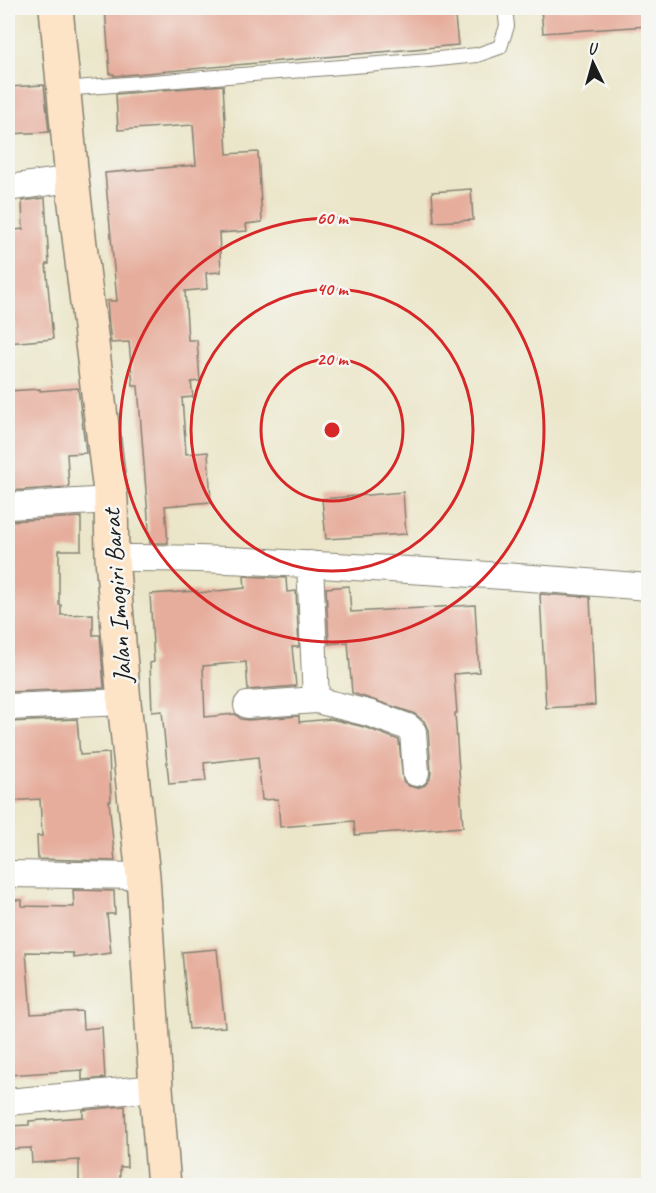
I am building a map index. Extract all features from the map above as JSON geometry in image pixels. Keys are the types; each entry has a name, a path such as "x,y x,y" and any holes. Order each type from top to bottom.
{"main road":[{"name":"Jalan Imogiri Barat","path":"56,8 72,179 111,500 112,558 124,702 143,876 164,1185"}],"street":[{"path":"8,188 72,179"},
{"path":"8,506 111,500"},
{"path":"112,558 169,557 310,564 648,587"},
{"path":"310,564 316,700"},
{"path":"247,705 316,700 368,713 408,728 413,732 416,773"},
{"path":"8,707 124,702"},
{"path":"8,874 143,876"},
{"path":"8,1102 156,1088"}],"lane":[{"path":"63,89 477,55 500,47 507,26 505,8"}],"building":[{"path":"105,8 454,8 458,45 114,76 110,74"},
{"path":"541,8 648,8 648,26 543,33"},
{"path":"44,85 49,132 8,134 8,87"},
{"path":"223,85 227,154 258,152 262,222 246,224 247,231 219,233 221,272 206,273 207,289 185,291 188,340 197,340 200,381 191,382 193,397 182,398 186,454 208,452 211,502 165,506 168,543 150,543 138,386 133,386 129,342 111,343 107,301 117,301 105,173 196,165 193,125 118,130 116,94"},
{"path":"471,189 473,220 434,222 432,192"},
{"path":"45,198 49,264 46,264 53,339 8,343 8,231 23,229 22,201"},
{"path":"78,388 86,453 67,454 69,487 8,491 8,391"},
{"path":"403,492 406,534 326,539 322,499"},
{"path":"81,517 81,550 59,550 59,605 61,605 61,615 93,614 93,635 100,635 104,688 8,692 8,521"},
{"path":"244,576 286,578 287,592 296,591 299,647 292,647 296,686 248,690 246,662 203,666 205,717 235,714 241,719 248,720 299,716 299,722 331,719 364,727 399,740 403,781 417,788 425,785 430,779 431,772 428,730 424,721 413,713 352,693 348,642 329,644 326,588 349,586 351,612 475,605 479,672 454,674 463,827 355,835 354,821 280,827 278,799 262,800 258,757 204,763 206,781 169,784 162,711 152,712 150,663 154,662 150,594 197,591 198,593 245,588"},
{"path":"540,594 590,597 595,705 546,708"},
{"path":"77,719 80,755 109,753 111,801 109,801 115,861 38,859 37,836 42,836 40,799 8,801 8,722"},
{"path":"73,890 114,891 115,914 107,914 111,953 74,958 73,953 26,952 31,1014 82,1011 83,1029 102,1027 105,1078 82,1080 82,1070 8,1075 8,900 22,900 22,906 74,907"},
{"path":"217,949 225,1027 189,1029 182,952"},
{"path":"125,1106 127,1167 120,1167 120,1185 79,1185 79,1160 32,1163 31,1148 8,1149 8,1126 29,1125 29,1121 83,1117 83,1110"}]}
